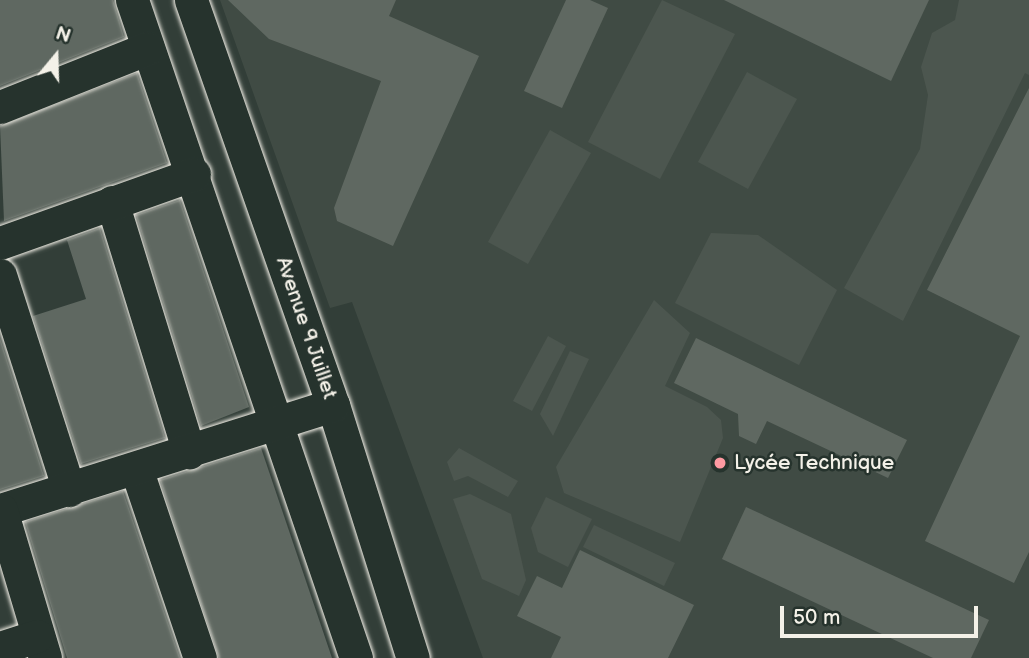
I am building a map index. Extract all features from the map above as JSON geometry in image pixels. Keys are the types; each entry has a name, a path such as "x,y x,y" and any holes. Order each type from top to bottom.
{"street":[{"path":"132,0 194,174 273,421 356,658"},
{"name":"Avenue 9 Juillet","path":"191,0 333,405 413,658"},
{"path":"0,107 148,48"},
{"path":"0,243 194,174"},
{"path":"112,202 189,452"},
{"path":"0,275 69,490"},
{"path":"0,648 41,647 0,510 137,471 273,421 333,405"},
{"path":"137,471 200,658"}],"shaded area":[{"name":"Lycée Technique","path":"220,0 1029,0 1029,658 483,658 352,302 330,308"},
{"path":"662,0 735,34 660,179 588,142"},
{"path":"959,0 1029,0 1029,75 1025,73 903,321 844,288 920,149 928,95 921,67 932,33 955,20"},
{"path":"747,72 797,99 748,189 698,162"},
{"path":"550,130 591,153 528,264 488,242"},
{"path":"711,233 758,235 837,290 799,365 675,303"},
{"path":"654,300 690,333 665,386 707,407 721,420 723,438 680,542 564,493 556,467"},
{"path":"548,336 566,346 532,411 513,401"},
{"path":"570,351 589,359 553,436 540,414"},
{"path":"459,448 518,481 508,497 468,476 454,481 447,462"},
{"path":"470,494 511,514 526,580 519,596 482,579 453,499"},
{"path":"546,497 592,519 568,567 538,552 531,528"},
{"path":"594,525 675,563 664,586 583,547"}],"building":[{"path":"0,0 113,0 124,37 0,86"},
{"path":"228,0 396,0 389,16 479,56 393,246 337,221 334,208 381,81 269,39"},
{"path":"566,0 590,0 608,8 562,108 524,91"},
{"path":"724,0 929,0 891,81"},
{"path":"137,73 167,163 4,221 0,126"},
{"path":"1029,88 1029,552 1014,583 925,541 1020,336 927,290"},
{"path":"180,200 249,407 201,426 136,215"},
{"path":"100,228 165,438 81,464 33,316 86,299 67,240"},
{"path":"0,338 44,476 0,490"},
{"path":"696,338 907,440 888,478 767,421 756,444 739,436 738,414 674,383"},
{"path":"261,448 332,658 219,658 160,480"},
{"path":"123,491 180,658 67,658 25,522"},
{"path":"746,507 989,620 971,658 933,658 722,559"},
{"path":"580,550 694,605 668,658 551,658 561,637 517,616 537,576 562,588"}],"place":[{"name":"Lycée Technique","path":"720,463"}]}
